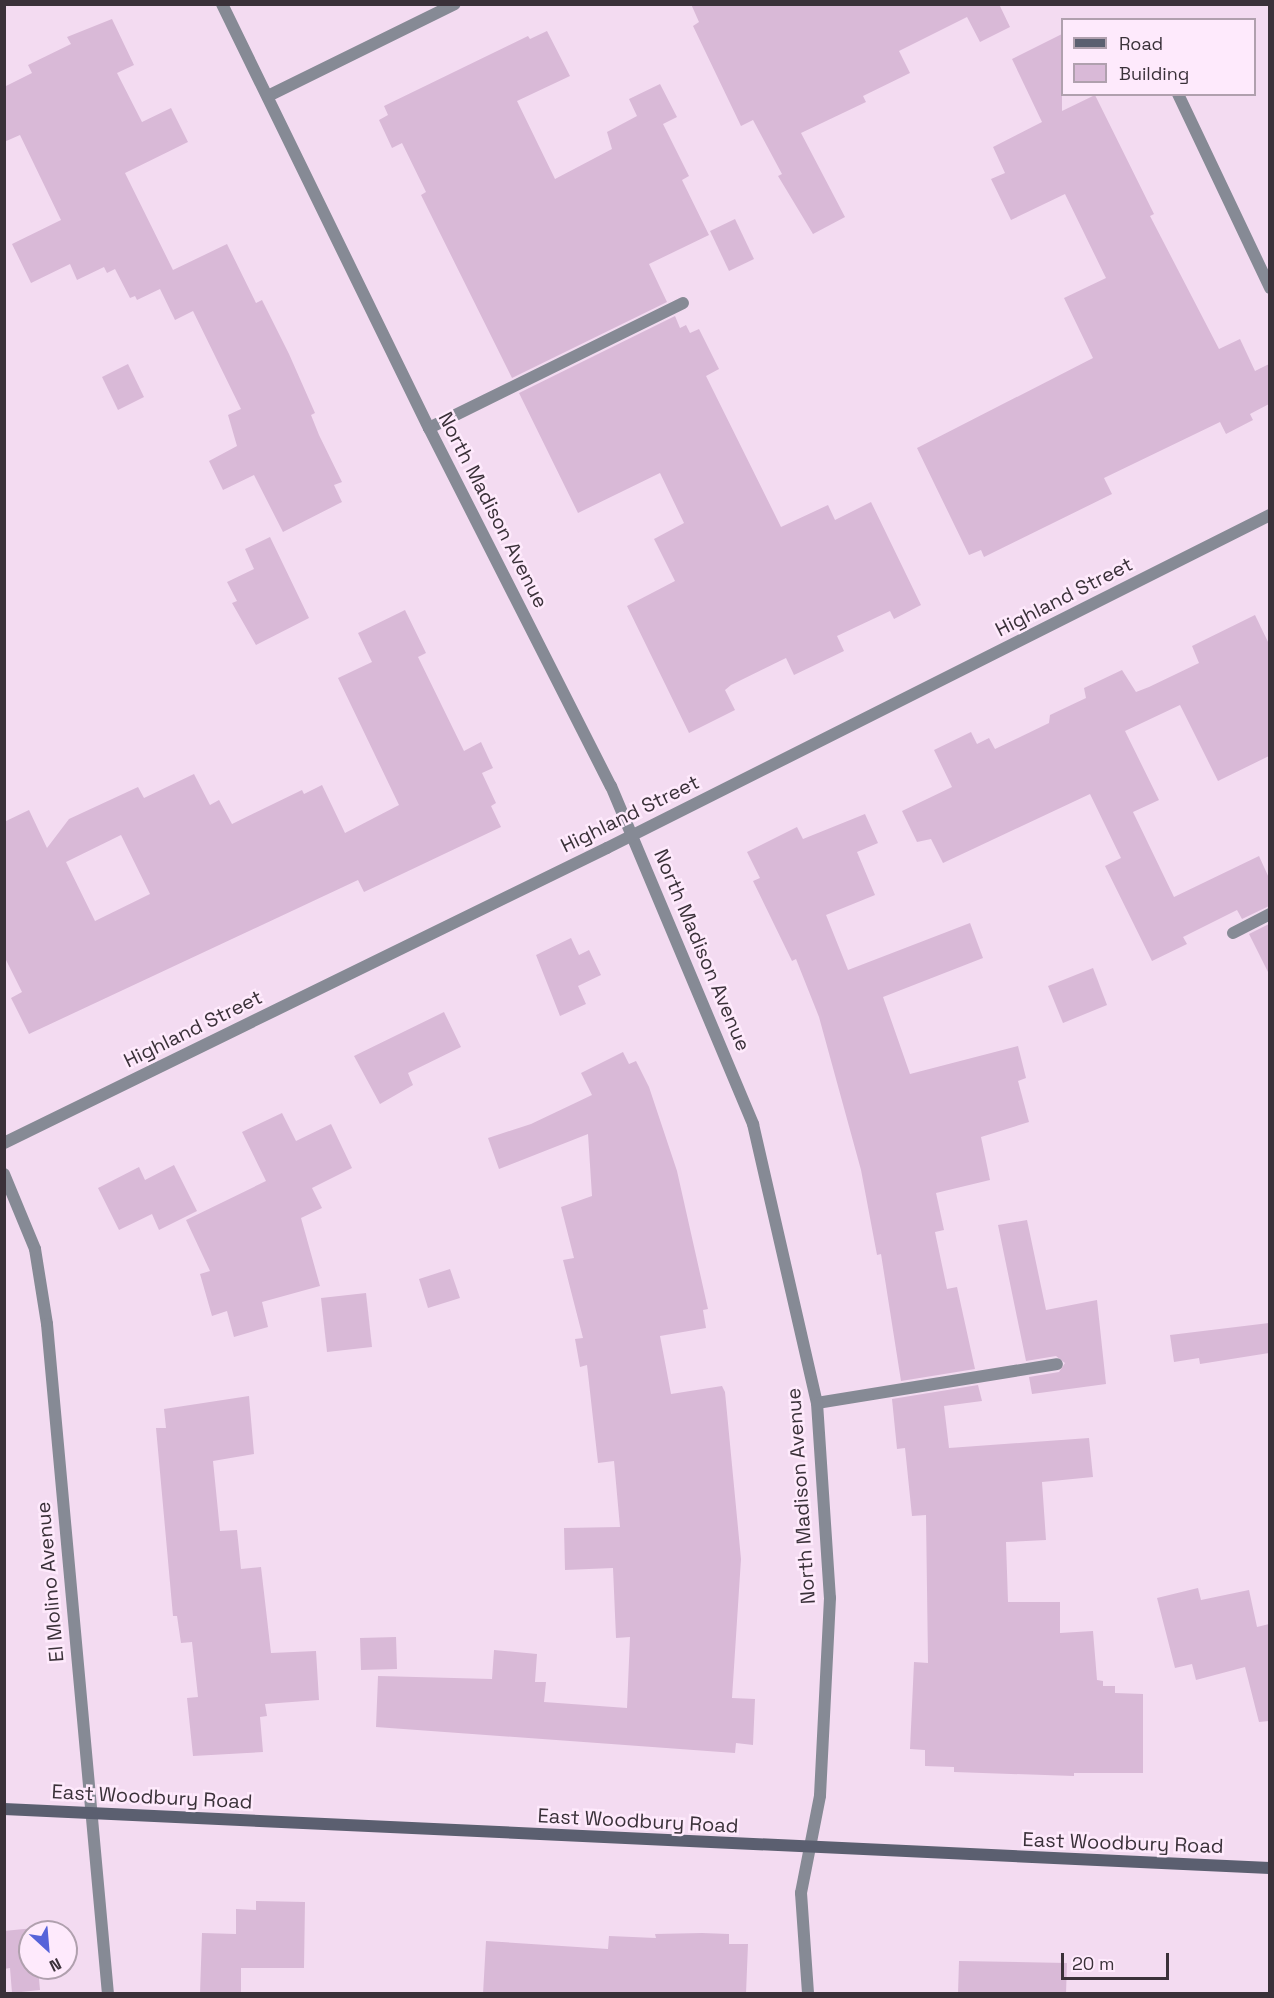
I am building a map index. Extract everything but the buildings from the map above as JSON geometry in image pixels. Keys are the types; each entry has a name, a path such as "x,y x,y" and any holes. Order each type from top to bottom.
{"main road":[{"name":"East Woodbury Road","path":"4,1809 812,1850 1269,1868"}],"street":[{"name":"North Madison Avenue","path":"222,4 429,428 632,835 753,1124 817,1403 830,1598 820,1796 812,1850 801,1893 808,1994"},
{"path":"268,96 454,4"},
{"path":"1179,96 1269,288"},
{"path":"429,428 683,303"},
{"name":"Highland Street","path":"4,1143 632,835 1269,515"},
{"path":"1233,933 1269,914"},
{"name":"El Molino Avenue","path":"4,1174 35,1249 46,1324 108,1994"},
{"path":"817,1403 1057,1364"}]}
